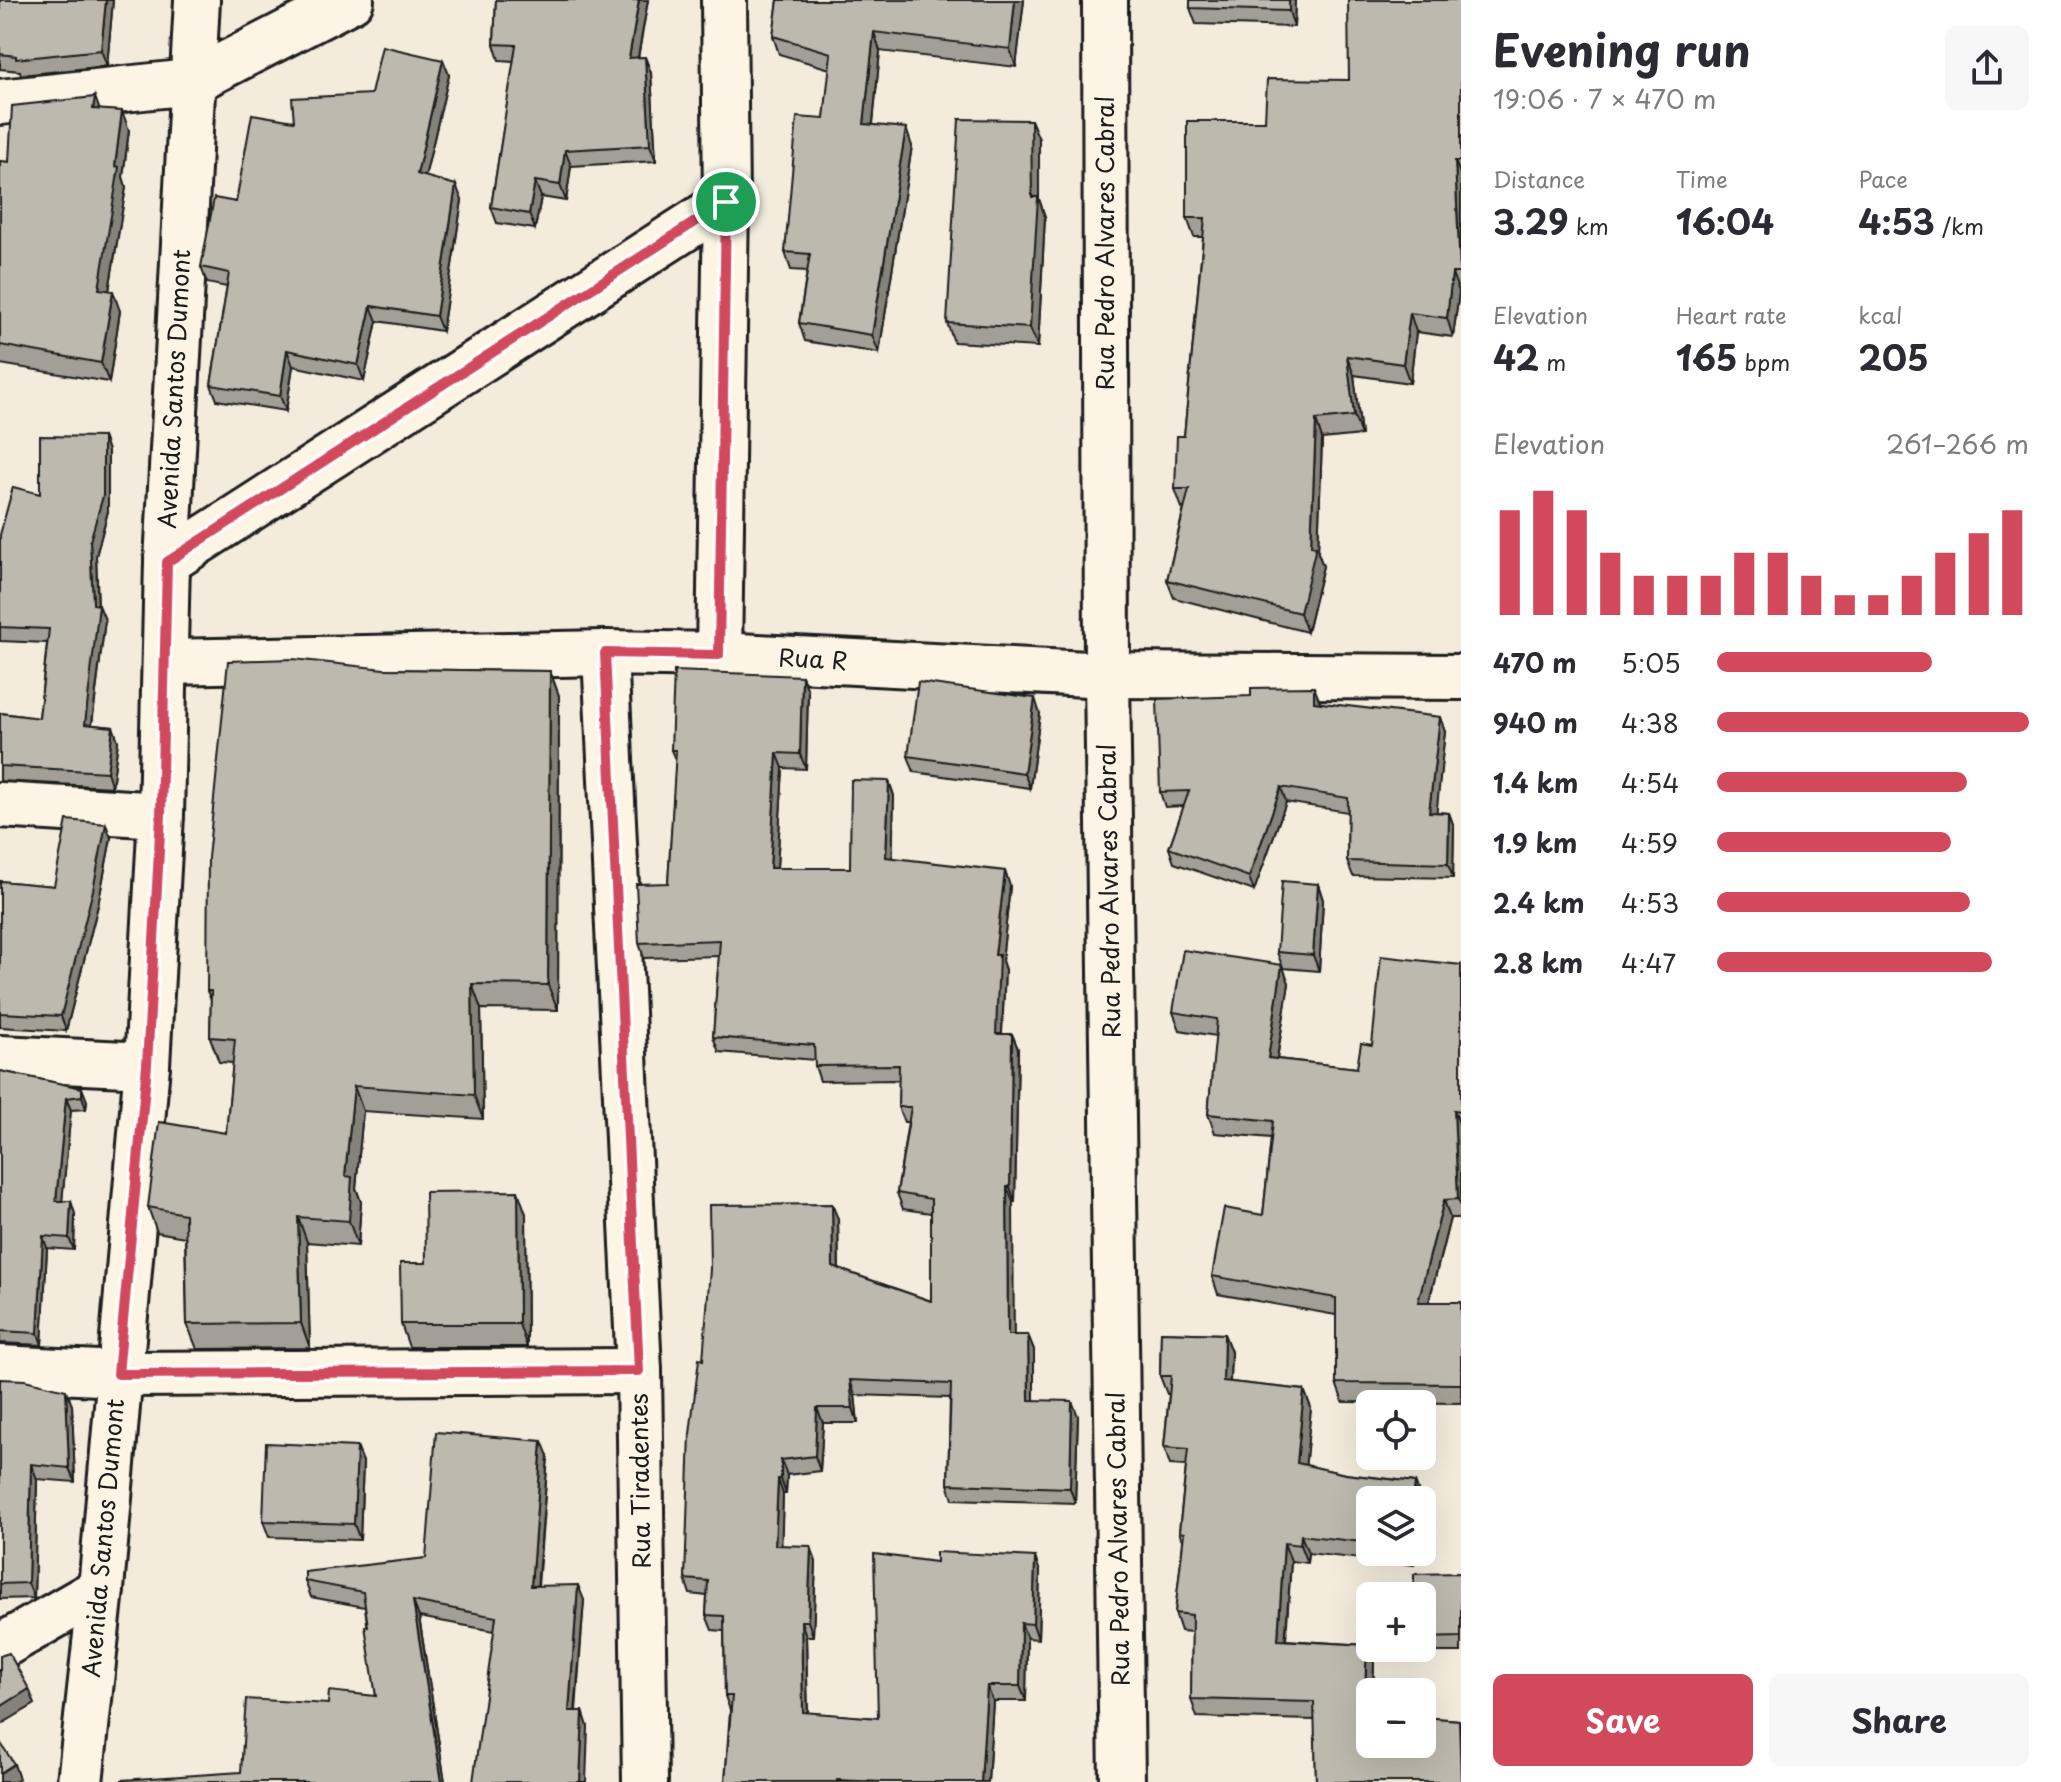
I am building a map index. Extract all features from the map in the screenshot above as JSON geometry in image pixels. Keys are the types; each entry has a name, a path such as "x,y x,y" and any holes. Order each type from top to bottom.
{"street":[{"name":"Avenida Santos Dumont","path":"80,1782 101,1589 147,1065 161,815 167,562 197,0"},
{"path":"0,102 191,82 351,0"},
{"path":"719,655 726,202 724,0"},
{"name":"Rua Pedro Alvares Cabral","path":"1105,0 1107,675 1122,1782"},
{"path":"167,562 726,202"},
{"name":"Rua R","path":"166,662 605,653 719,655 1107,675 1461,677"},
{"name":"Rua Tiradentes","path":"605,653 639,1371 645,1782"},
{"path":"0,805 161,815"},
{"path":"0,1058 147,1065"},
{"path":"0,1368 118,1374 639,1371"},
{"path":"0,1647 101,1589"}],"building":[{"path":"0,0 106,0 101,50 16,59 16,56 0,54"},
{"path":"496,0 639,0 629,58 645,57 650,145 565,150 560,185 535,181 529,214 491,207 516,45 494,44"},
{"path":"778,0 1015,0 1010,49 874,32 864,124 906,128 872,335 799,323 810,254 785,252 797,117 824,119 831,53 773,36"},
{"path":"1190,0 1289,0 1289,11 1190,8"},
{"path":"1348,0 1461,0 1461,161 1455,161 1460,273 1452,273 1447,318 1410,313 1403,364 1347,356 1354,416 1316,420 1311,546 1316,547 1300,613 1167,580 1189,489 1175,489 1177,436 1184,436 1205,218 1187,218 1187,121 1265,121 1267,79 1349,80"},
{"path":"382,46 443,60 417,174 456,185 436,316 371,306 358,365 287,350 280,396 211,385 229,273 201,267 214,198 236,202 252,114 294,121 292,98 371,94"},
{"path":"95,97 93,109 122,111 115,166 119,167 99,289 113,291 101,363 0,345 0,161 9,162 12,106"},
{"path":"959,119 1031,120 1032,197 1038,197 1030,328 947,323"},
{"path":"40,436 103,437 103,496 90,541 93,604 99,605 85,724 113,727 107,772 0,766 0,713 39,718 49,629 0,627 0,535 13,487 40,494"},
{"path":"293,659 384,669 550,671 548,985 472,984 474,1095 354,1086 345,1176 352,1177 349,1221 298,1217 301,1323 187,1324 185,1214 148,1207 159,1122 226,1133 235,1039 210,1037 211,991 207,991 208,858 228,661"},
{"path":"674,671 802,676 800,754 777,753 770,868 850,868 851,780 889,781 886,857 1005,871 995,955 999,955 996,1034 1012,1034 1010,1187 1007,1187 1008,1335 1028,1335 1029,1400 1072,1401 1070,1488 948,1484 951,1384 850,1380 853,1408 817,1408 815,1456 781,1460 775,1545 811,1546 808,1621 801,1621 803,1712 878,1718 874,1554 936,1562 936,1552 1035,1557 1033,1624 1021,1623 1020,1686 987,1686 981,1782 725,1782 732,1696 725,1696 724,1616 706,1615 708,1581 685,1579 690,1434 699,1359 703,1360 710,1269 709,1205 832,1204 833,1267 931,1301 931,1199 897,1193 911,1107 898,1107 899,1065 815,1066 814,1045 713,1037 720,940 639,943 636,884 668,883 676,750 671,750"},
{"path":"918,682 1035,698 1024,773 908,756"},
{"path":"1314,687 1314,702 1440,717 1429,812 1449,813 1448,864 1347,861 1348,798 1281,787 1249,877 1169,848 1189,791 1160,792 1157,699 1251,696 1251,688"},
{"path":"67,820 106,824 93,890 61,1016 0,1013 0,881 54,886"},
{"path":"1282,881 1318,884 1313,955 1277,952"},
{"path":"1183,950 1282,965 1268,1058 1357,1068 1361,1043 1372,1045 1381,956 1461,965 1461,1111 1454,1110 1458,1199 1444,1200 1418,1302 1461,1302 1461,1384 1336,1383 1336,1298 1212,1276 1224,1208 1263,1215 1273,1121 1208,1114 1217,1019 1173,1012"},
{"path":"0,1071 82,1088 82,1096 66,1098 56,1201 71,1201 69,1238 43,1236 38,1333 0,1331"},
{"path":"518,1191 519,1324 401,1324 400,1263 426,1263 425,1192"},
{"path":"1161,1332 1224,1334 1223,1381 1304,1390 1297,1463 1345,1474 1415,1482 1415,1486 1356,1486 1356,1541 1301,1535 1300,1545 1284,1543 1278,1640 1356,1644 1356,1662 1366,1662 1366,1678 1356,1678 1356,1758 1436,1758 1436,1718 1459,1720 1461,1782 1316,1782 1314,1702 1191,1699 1192,1615 1175,1613 1184,1533 1179,1532 1188,1449 1164,1447 1171,1376 1160,1376"},
{"path":"0,1379 25,1380 66,1390 69,1468 31,1464 28,1583 0,1584"},
{"path":"436,1432 542,1441 531,1586 578,1585 569,1711 583,1711 580,1782 473,1782 496,1617 413,1601 442,1782 122,1782 241,1772 246,1699 328,1704 329,1691 376,1696 363,1592 305,1581 305,1572 426,1558"},
{"path":"266,1443 357,1447 354,1524 263,1521"},
{"path":"1461,1573 1461,1637 1436,1638 1436,1582 1414,1582 1414,1574"},
{"path":"9,1653 29,1689 0,1707 0,1656"},
{"path":"0,1742 14,1764 0,1773"}],"route":[{"path":"726,202 719,655 605,653 639,1371 118,1374 147,1065 161,815 167,562 726,202"}]}
